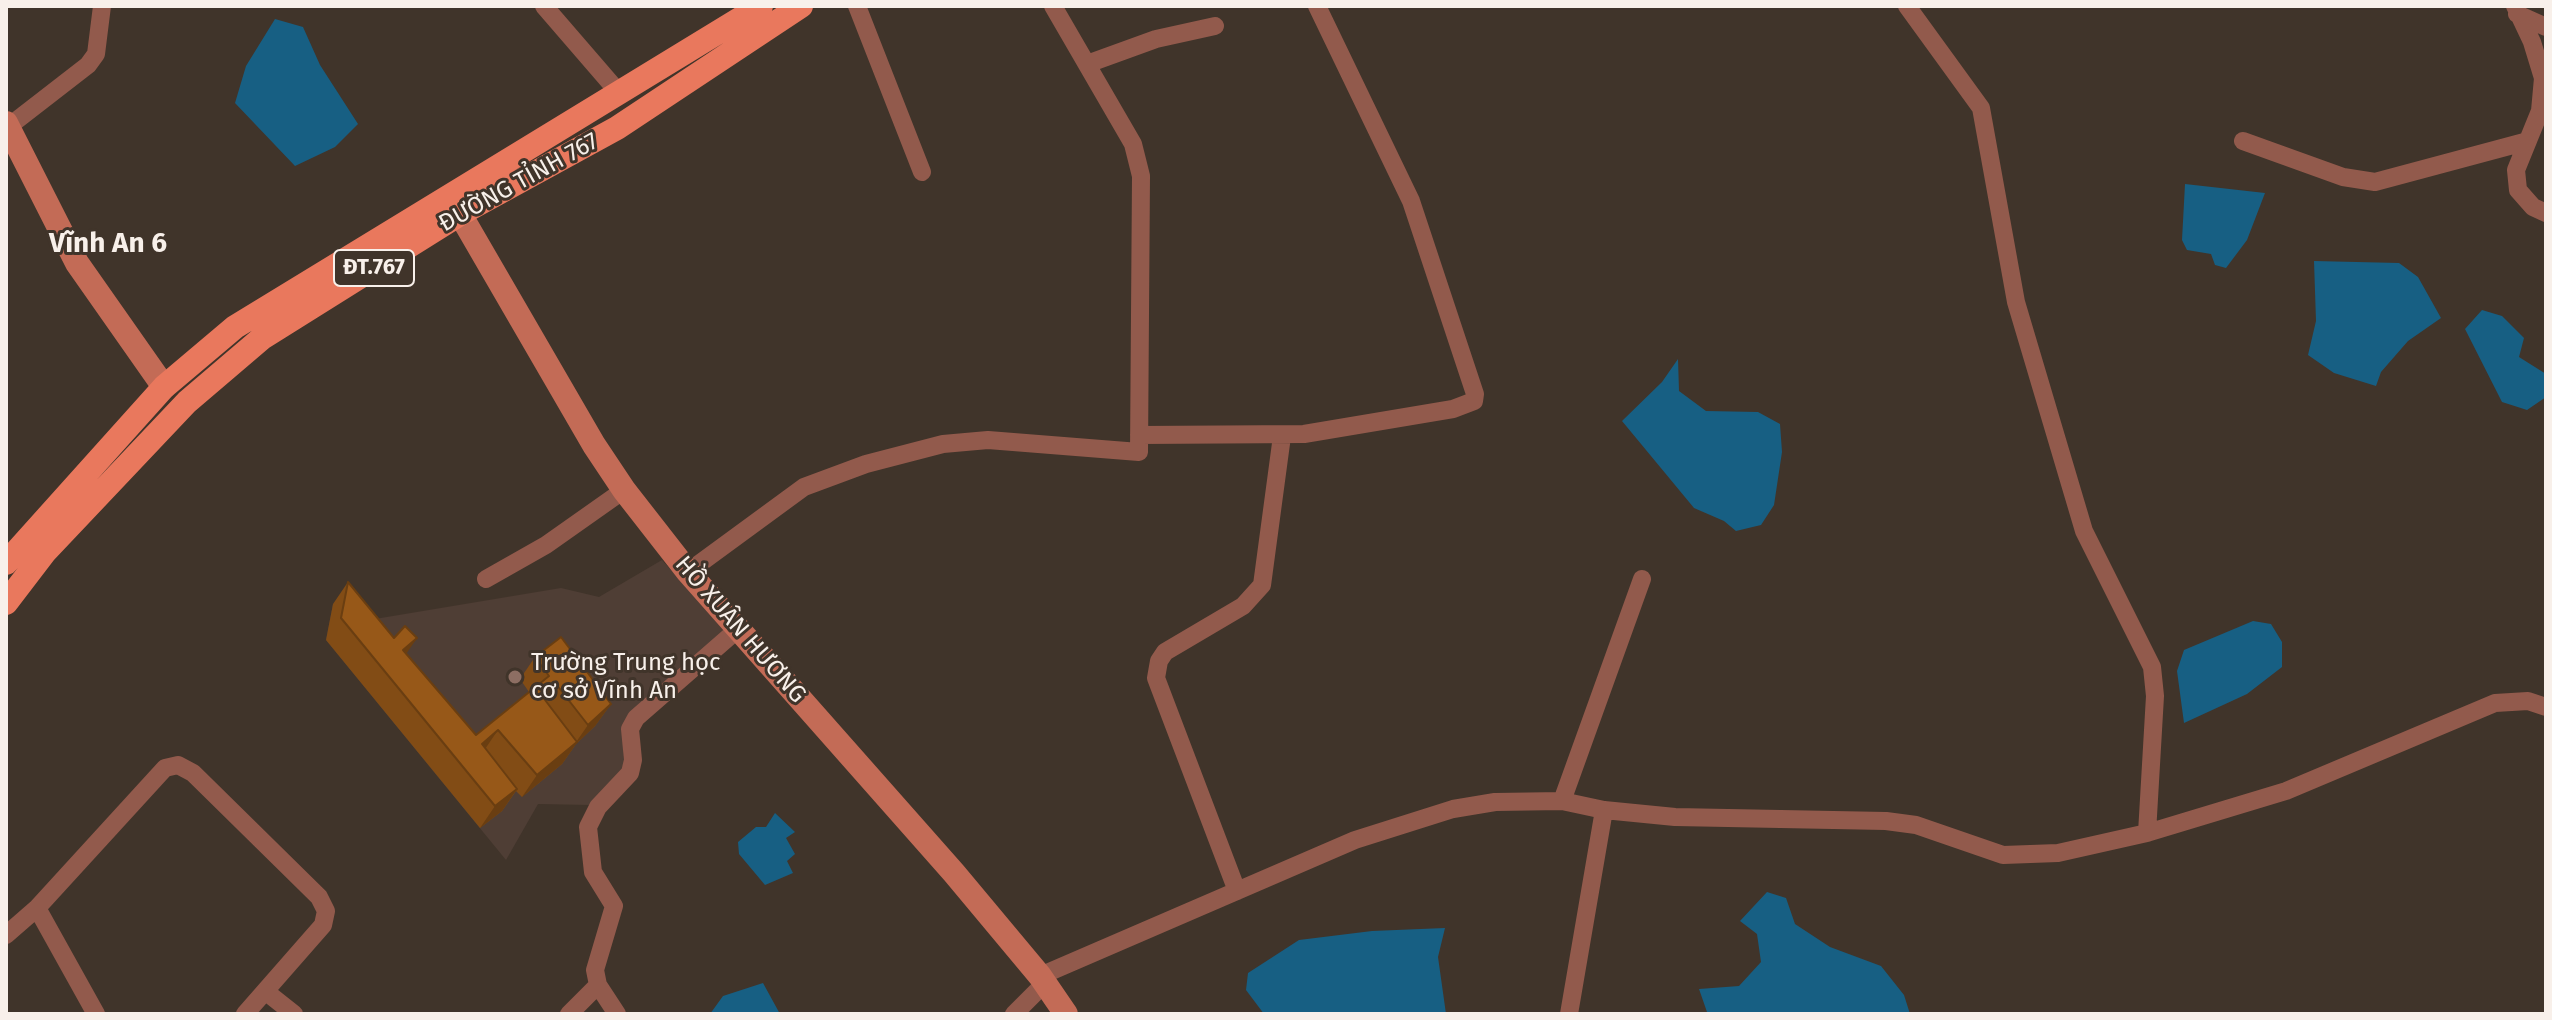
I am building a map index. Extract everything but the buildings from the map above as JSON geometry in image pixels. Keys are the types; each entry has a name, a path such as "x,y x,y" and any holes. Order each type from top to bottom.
{"main road":[{"name":"ĐƯỜNG TỈNH 767","path":"6,563 35,545 229,363 262,338 620,94 761,6"},
{"name":"ĐƯỜNG TỈNH 767","path":"6,603 35,545 164,387 235,327 455,205 617,128 789,9"}],"street":[{"path":"102,6 96,54 88,65 7,125 77,263 164,387"},
{"path":"544,6 620,94"},
{"path":"857,6 922,172"},
{"path":"688,572 804,487 854,468 943,444 988,440 1139,452 1141,176 1133,144 1053,6"},
{"path":"1139,435 1282,436 1469,406 1475,394 1411,201 1317,6"},
{"path":"1907,6 1981,108 2016,302 2084,531 2152,667 2155,696 2147,833"},
{"path":"2516,10 2546,27"},
{"path":"2516,10 2532,42 2543,78 2540,111 2516,170 2518,190 2533,207 2546,213"},
{"path":"1087,64 1156,39 1215,26"},
{"path":"2243,141 2343,177 2375,182 2528,141"},
{"name":"HỒ XUÂN HƯƠNG","path":"455,205 594,445 624,490 688,572 1042,979 1066,1014"},
{"path":"1237,891 1156,678 1159,661 1165,652 1243,606 1262,585 1282,436"},
{"path":"486,579 553,540 624,490"},
{"path":"1562,801 1642,579"},
{"path":"617,1014 598,985 595,970 614,906 593,872 588,827 591,816 630,773 633,760 630,729 636,718 738,629"},
{"path":"1014,1014 1042,979 1355,840 1453,809 1495,802 1562,801 1604,810 1675,817 1886,821 1916,825 2003,855 2058,853 2147,833 2286,791 2495,703 2528,701 2546,707"},
{"path":"6,935 37,908 165,768 178,765 193,773 319,897 326,911 323,925 245,1014"},
{"path":"1569,1014 1604,810"},
{"path":"37,908 96,1014"},
{"path":"569,1014 598,985"},
{"path":"265,991 294,1014"}],"shaded area":[{"name":"Trường Trung học cơ sở Vĩnh An","path":"662,560 726,631 623,727 624,771 591,805 538,804 506,860 326,640 333,604 369,620 561,588 599,597"}],"water":[{"path":"275,19 303,27 320,65 358,124 335,147 295,166 235,103 246,66"},
{"path":"2185,184 2265,193 2247,240 2226,268 2215,265 2211,254 2187,250 2182,240"},
{"path":"2314,261 2399,263 2418,277 2441,318 2408,341 2381,372 2376,386 2334,373 2308,355 2316,321"},
{"path":"2482,310 2502,316 2524,338 2519,357 2546,374 2546,397 2527,410 2502,402 2465,329"},
{"path":"1678,359 1679,391 1706,411 1758,412 1780,424 1782,452 1774,505 1761,525 1736,531 1724,521 1694,508 1622,421 1662,382"},
{"path":"2253,621 2271,624 2282,642 2282,667 2247,694 2184,723 2177,671 2184,650"},
{"path":"775,813 795,832 786,838 795,854 787,861 793,873 765,885 739,854 738,842 756,827 766,827"},
{"path":"1767,892 1786,898 1795,924 1830,947 1881,966 1904,995 1910,1014 1703,1014 1707,1012 1699,989 1739,986 1761,962 1757,934 1740,921"},
{"path":"1445,928 1438,957 1446,1014 1264,1014 1246,990 1248,973 1299,940 1372,931"},
{"path":"763,983 780,1014 710,1014 723,996"}],"place":[{"name":"Trường Trung học cơ sở Vĩnh An","path":"515,677"}],"district":[{"name":"Vĩnh An 6","path":"108,244"}]}
